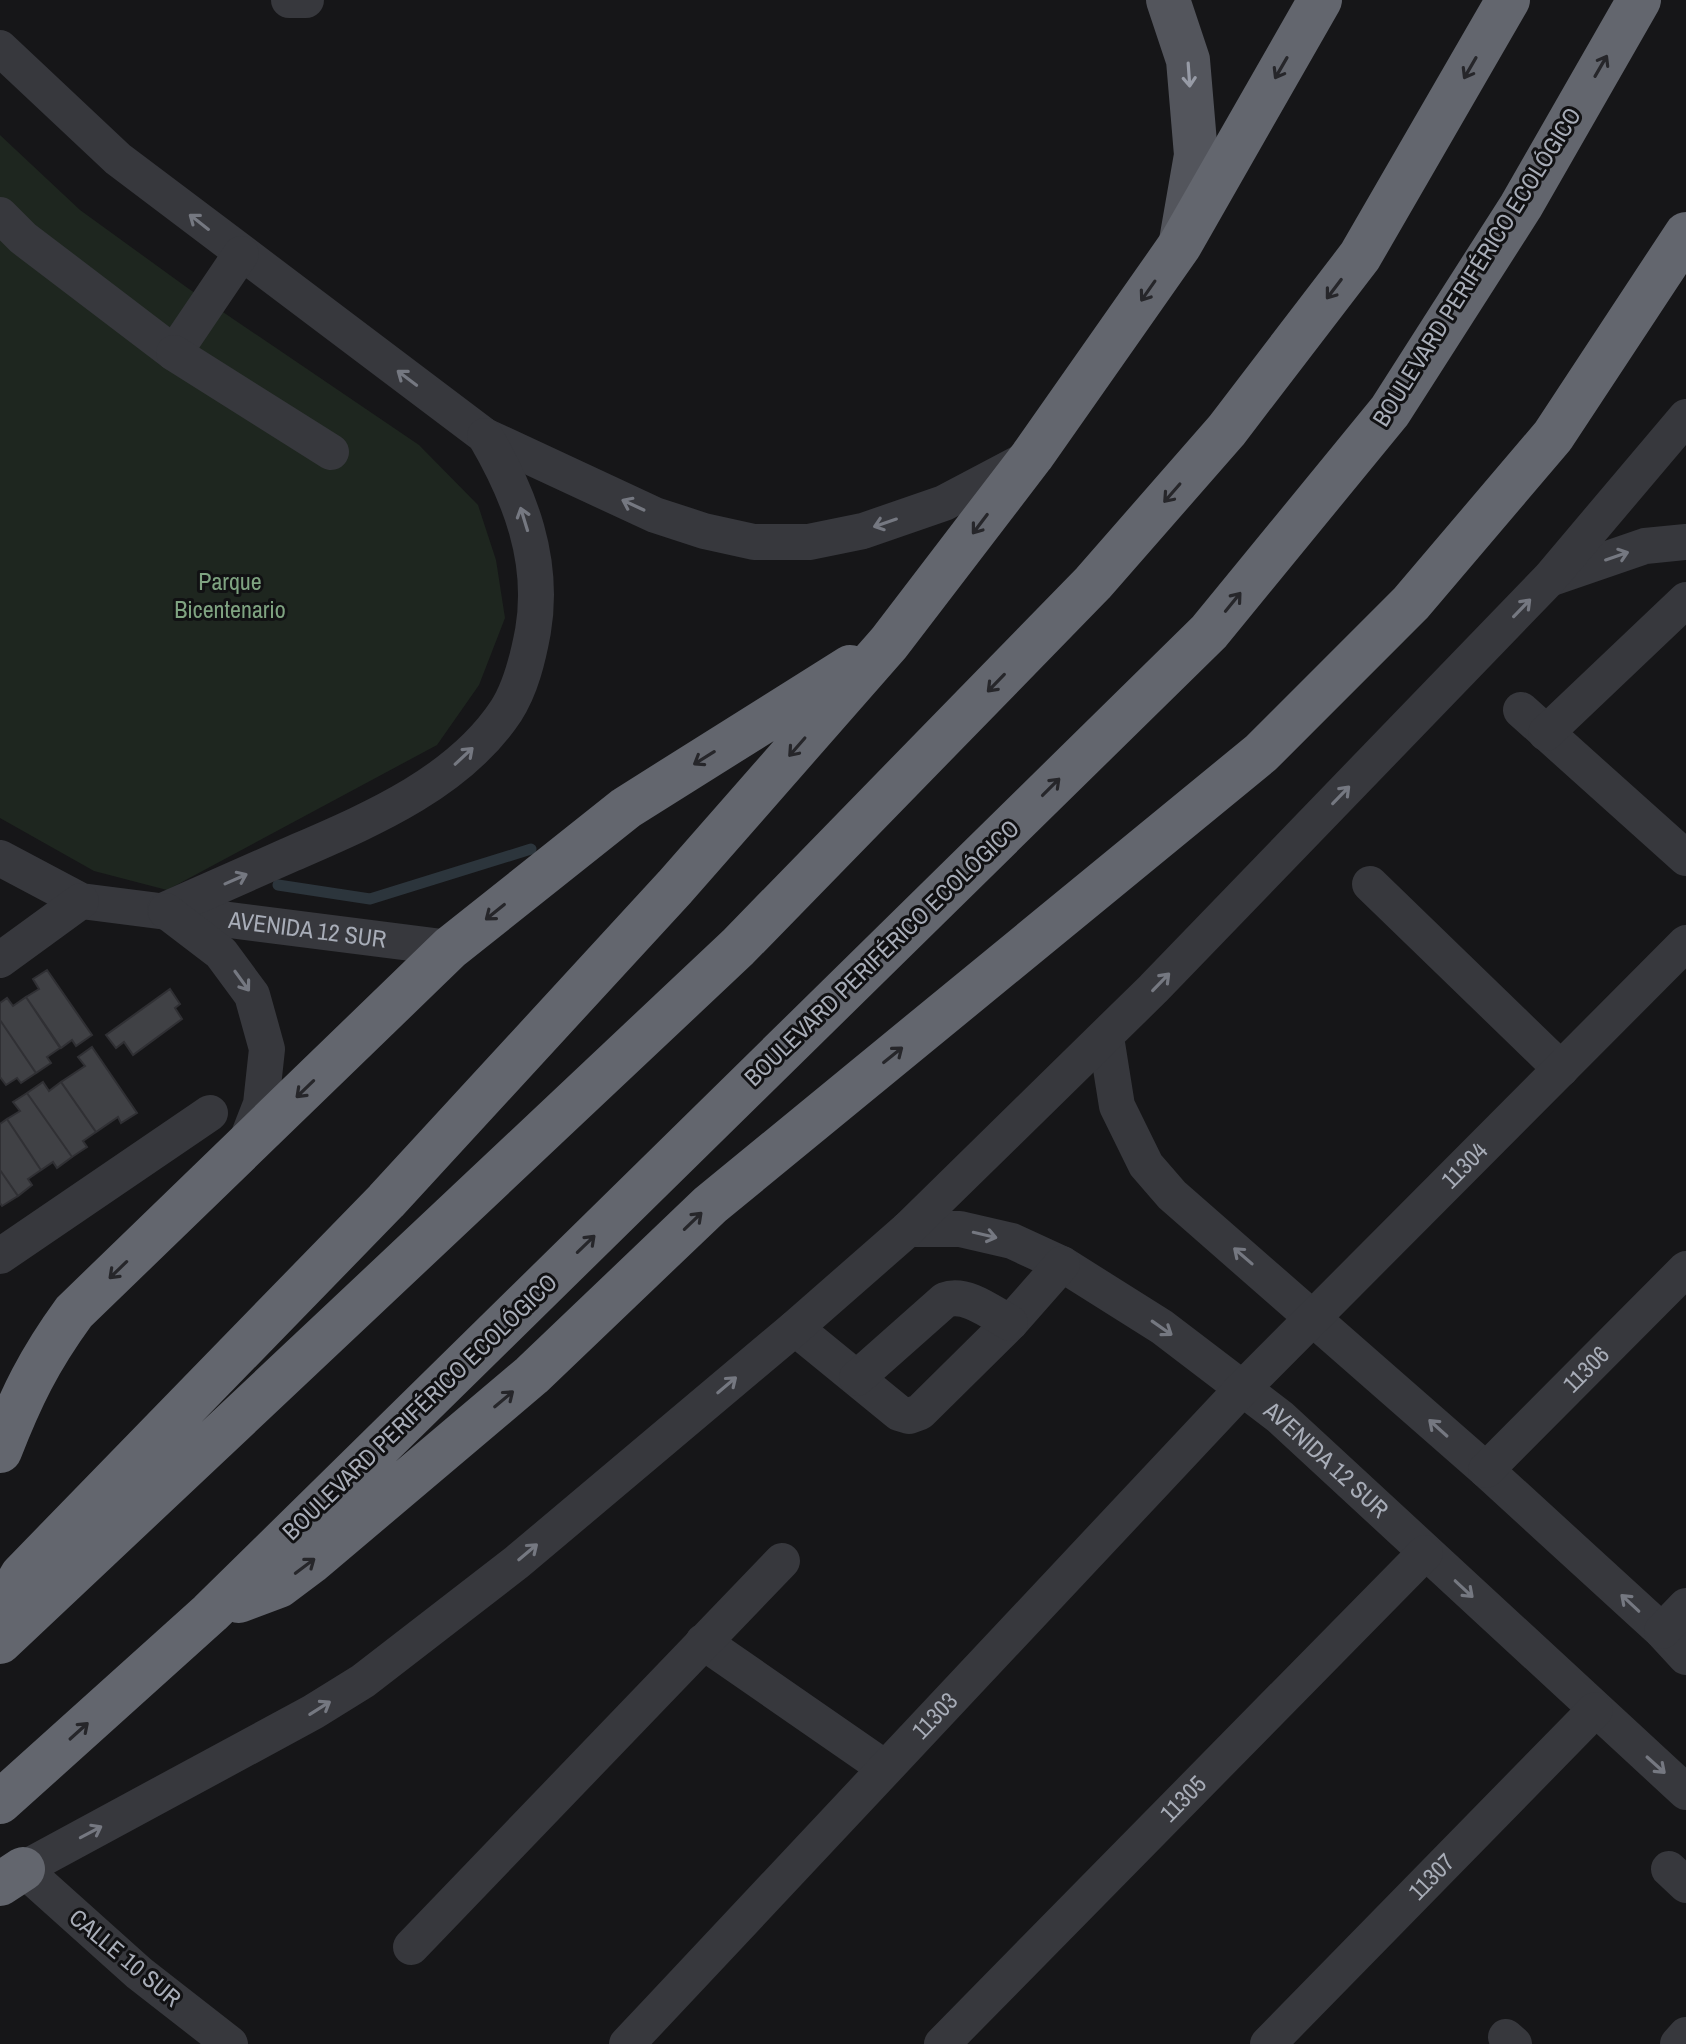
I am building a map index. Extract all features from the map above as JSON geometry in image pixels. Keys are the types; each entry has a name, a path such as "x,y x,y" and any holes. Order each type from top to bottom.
{"highway":[{"path":"0,1613 22,1575 386,1201 675,887 889,643 1032,456 1180,245 1320,0"},
{"path":"0,1642 738,947 1093,583 1226,431 1360,256 1508,0"},
{"name":"BOULEVARD PERIFÉRICO ECOLÓGICO","path":"0,1802 210,1613 1209,632 1390,411 1521,206 1639,0"},
{"path":"210,1613 279,1586 311,1562 532,1375 710,1205 1261,753 1411,603 1553,436 1686,234"},
{"path":"0,1451 19,1402 44,1354 74,1312 243,1152 450,948 626,808 889,643"}],"main road":[{"path":"1168,0 1188,60 1196,155 1180,245"}],"street":[{"path":"289,0 306,0"},
{"path":"0,48 118,159 485,436 655,515 704,531 754,542 809,542 863,531 944,503 1032,456"},
{"path":"0,215 23,238 174,353 331,452"},
{"path":"174,353 241,254"},
{"path":"11,1876 313,1712 363,1681 517,1562 795,1328 908,1229 1106,1037 1550,578 1686,417"},
{"path":"165,910 391,807 440,777 465,757 506,712 516,692 531,644 535,617 535,573 522,510 485,436"},
{"path":"1550,578 1645,546 1686,542"},
{"path":"1686,600 1533,722 1686,858"},
{"name":"AVENIDA 12 SUR","path":"0,858 81,901 450,948"},
{"path":"1370,884 1561,1069"},
{"path":"0,960 81,901"},
{"name":"AVENIDA 12 SUR","path":"165,910 221,953 252,995 267,1049 261,1104 243,1152"},
{"name":"11304","path":"1242,1389 1686,943"},
{"path":"1106,1037 1117,1106 1146,1165 1172,1195 1486,1470 1674,1619 1686,1657"},
{"path":"0,1256 210,1113"},
{"name":"AVENIDA 12 SUR","path":"908,1229 960,1229 1012,1241 1062,1264 1162,1327 1280,1417 1686,1792"},
{"path":"795,1328 899,1413 909,1416 920,1412 1010,1323 1062,1264"},
{"name":"11306","path":"1486,1470 1686,1269"},
{"path":"857,1378 945,1300 955,1296 1010,1323"},
{"name":"11303","path":"627,2044 1242,1389"},
{"name":"11305","path":"942,2044 1425,1553"},
{"path":"411,1947 782,1561"},
{"path":"703,1642 885,1768"},
{"name":"11307","path":"1268,2044 1595,1710"},
{"name":"CALLE 10 SUR","path":"11,1876 230,2044"},
{"path":"1678,2044 1686,2035"}],"green space":[{"name":"Parque Bicentenario","path":"0,135 80,210 189,289 419,445 478,505 496,560 505,618 479,685 437,745 167,890 94,871 0,818"}],"building":[{"path":"47,970 92,1035 76,1046 72,1040 61,1048 26,997 39,989 33,979"},
{"path":"170,989 180,1004 175,1008 182,1019 133,1055 124,1042 116,1048 106,1035"},
{"path":"26,997 60,1048 47,1057 51,1063 36,1073 0,1020 0,1003 7,998 13,1006"},
{"path":"0,1020 36,1073 21,1083 17,1078 6,1085 0,1077"},
{"path":"92,1047 137,1113 121,1123 118,1117 96,1132 61,1082 85,1066 78,1057"},
{"path":"43,1082 49,1091 61,1082 96,1132 83,1141 87,1147 72,1157 27,1093"},
{"path":"27,1093 72,1157 57,1168 53,1162 41,1170 7,1119 20,1111 13,1102"},
{"path":"7,1119 41,1170 28,1179 32,1185 18,1196 0,1170 0,1124"},
{"path":"0,1170 18,1196 2,1206 0,1203"}],"waterway":[{"path":"278,885 370,899 531,849"}]}
